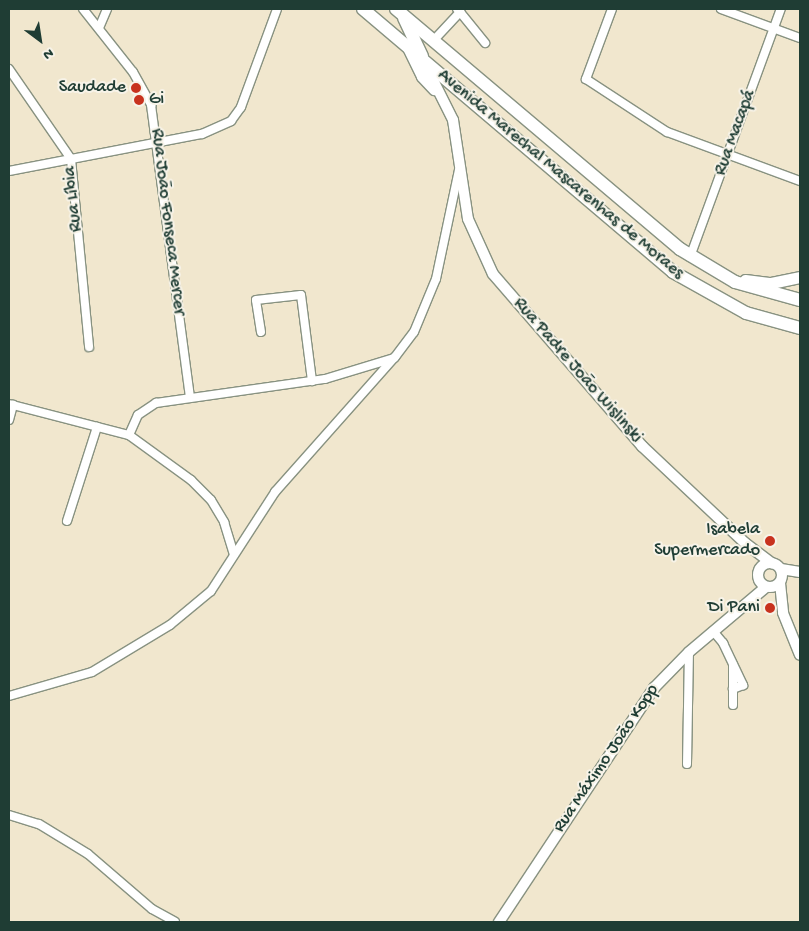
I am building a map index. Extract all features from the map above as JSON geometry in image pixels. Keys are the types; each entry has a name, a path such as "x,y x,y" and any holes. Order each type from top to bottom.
{"highway":[{"name":"Avenida Marechal Mascarenhas de Moraes","path":"362,9 640,247 681,277 746,313 800,328"},
{"name":"Avenida Marechal Mascarenhas de Moraes","path":"399,12 690,257 720,275 760,291 800,300"},
{"path":"399,12 424,61"},
{"path":"484,112 494,115 508,104"}],"main road":[{"path":"407,46 422,77 440,96"},
{"name":"Rua Padre João Wislinski","path":"424,61 457,132 463,201 472,233 493,274 625,428 745,544 772,563"},
{"path":"720,275 760,283 800,277"},
{"name":"Rua Padre João Wislinski","path":"745,544 758,576"},
{"path":"800,574 781,569 772,563 761,566 758,576 783,613 800,656"},
{"path":"781,569 783,613"},
{"path":"766,587 800,574"},
{"name":"Rua Máximo João Kopp","path":"735,612 758,576"},
{"name":"Rua Máximo João Kopp","path":"499,922 654,688 689,652 766,587"}],"street":[{"name":"Rua João Fonseca Mercer","path":"83,9 147,94 157,143 190,397"},
{"path":"99,28 107,9"},
{"path":"9,171 211,132 231,121 241,108 276,9"},
{"path":"612,9 586,78 654,125 728,156 800,181"},
{"path":"721,9 800,38"},
{"name":"Rua Macapá","path":"690,257 781,9"},
{"path":"433,40 459,10 485,43"},
{"name":"Rua Líbia","path":"9,69 70,160 89,347"},
{"path":"9,696 81,677 170,626 205,598 292,472 395,357 414,332 430,299 460,167"},
{"path":"261,332 256,300 300,295 312,381"},
{"path":"128,435 138,415 148,406 190,397 312,381 395,357"},
{"path":"9,420 11,405 128,435 191,480 211,500 224,522 234,555"},
{"path":"67,521 97,427"},
{"path":"713,631 723,643 742,685 733,689 732,705"},
{"path":"687,764 689,652"},
{"path":"9,814 39,824 88,854 152,909 175,922"}],"place":[{"name":"Saudade","path":"136,88"},
{"name":"Gi","path":"139,100"},
{"name":"Isabela Supermercado","path":"770,541"},
{"name":"Di Pani","path":"770,608"}]}
